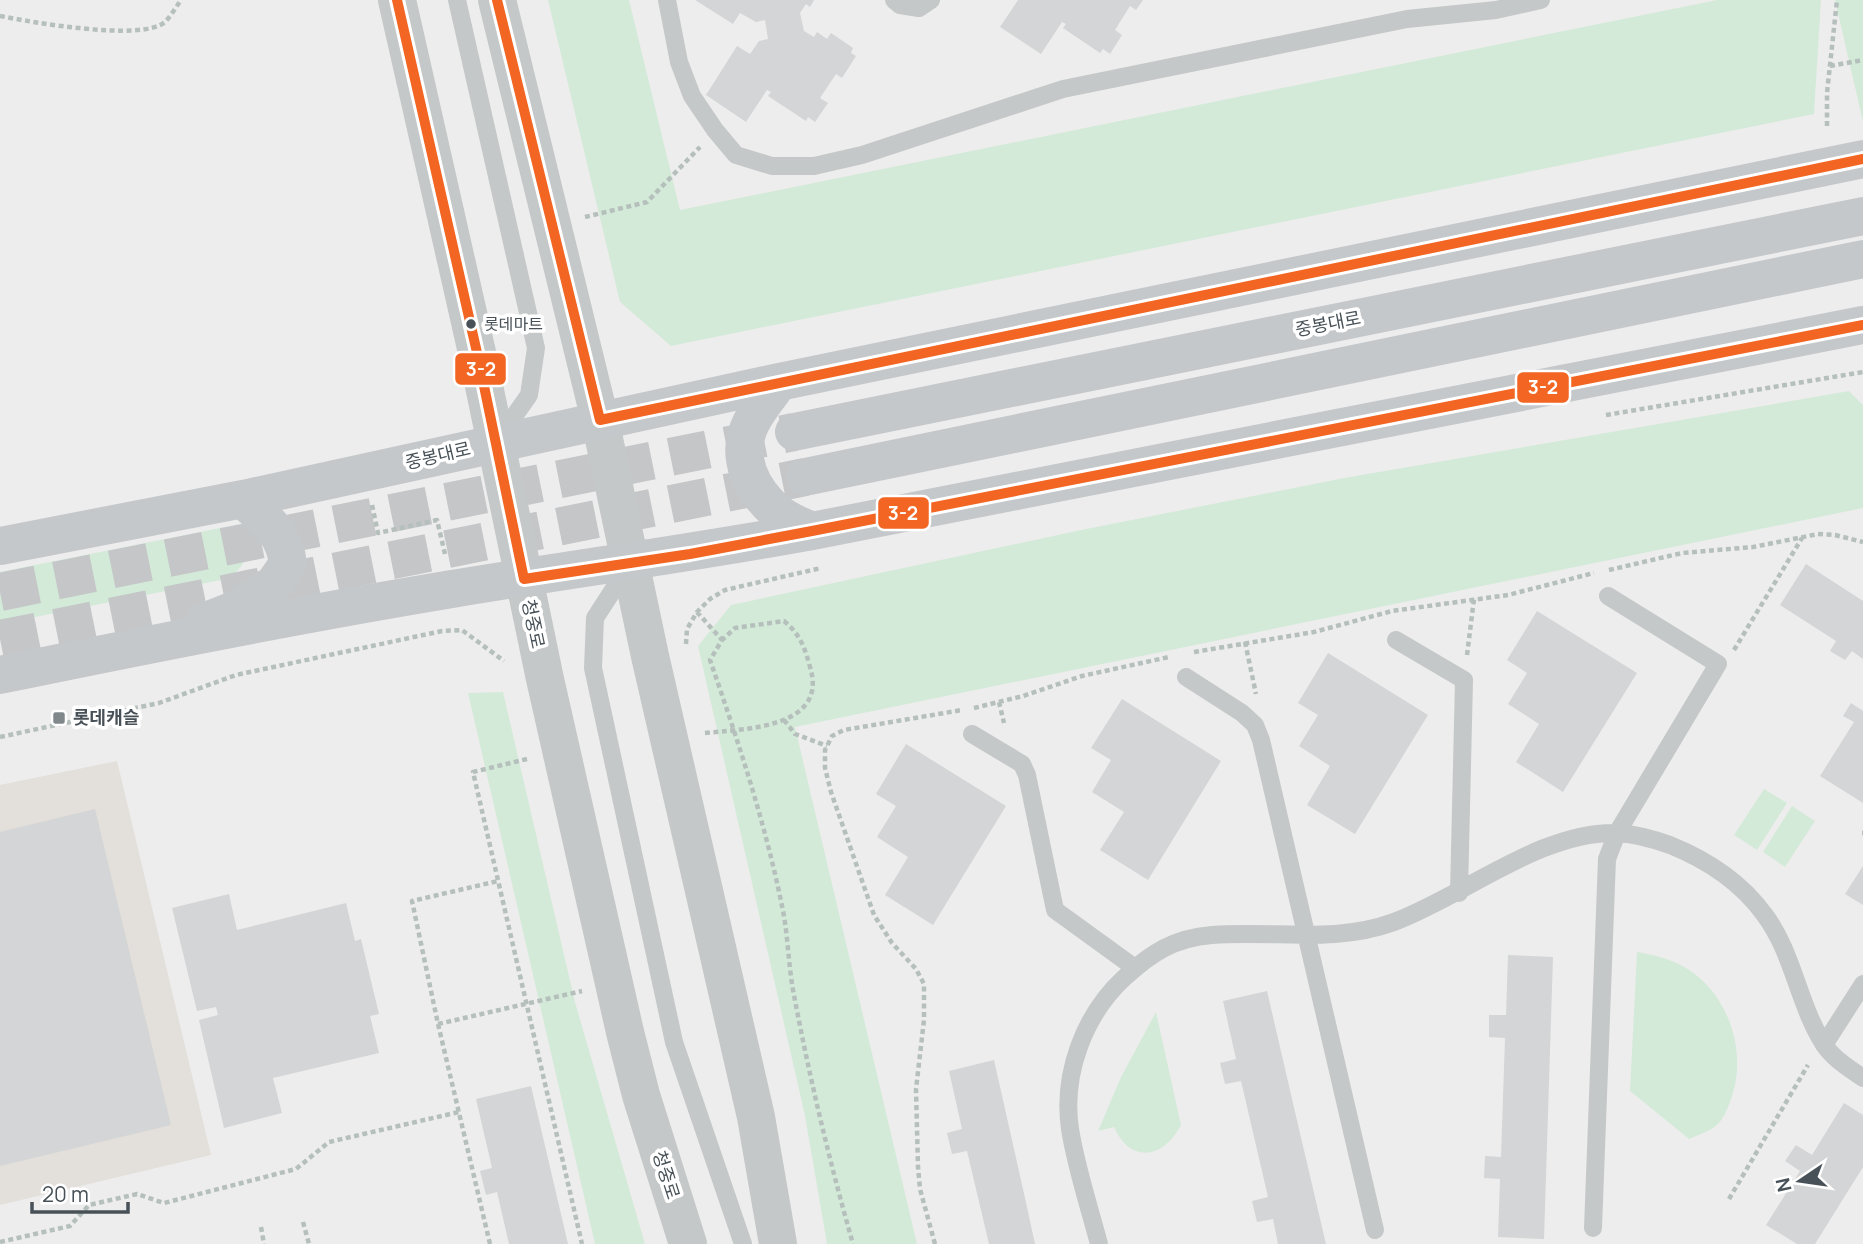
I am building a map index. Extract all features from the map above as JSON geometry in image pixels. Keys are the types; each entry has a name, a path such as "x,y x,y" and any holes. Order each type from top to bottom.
{"main road":[{"name":"중봉대로","path":"0,546 243,499 779,382 1863,159"},
{"name":"중봉대로","path":"794,432 1863,216"},
{"path":"805,477 1863,259"},
{"path":"0,675 150,644 453,589 631,563 812,531 1863,325"},
{"path":"779,382 751,423 743,444 747,473 754,488 780,515 812,531"},
{"path":"150,644 232,611 274,584 288,565 286,548 280,536 243,499"}],"street":[{"name":"청중로","path":"397,0 628,1044 641,1095 688,1244"},
{"path":"497,0 600,420 650,656 756,1117 778,1244"}],"lane":[{"path":"457,0 536,348 529,396 496,443"},
{"path":"667,0 679,62 692,96 736,155 772,166 814,166 862,155 1063,89 1407,19 1496,10 1541,0"},
{"path":"894,0 900,5 919,8 931,0"},
{"path":"631,563 595,618 593,668 674,1042 743,1244"},
{"path":"1593,1228 1607,859 1617,833 1718,664 1608,596"},
{"path":"1396,639 1464,680 1459,893"},
{"path":"1186,677 1242,713 1255,725 1261,740 1375,1230"},
{"path":"972,734 1022,764 1027,775 1055,910 1135,968"},
{"path":"1098,1244 1070,1129 1071,1084 1083,1035 1096,1010 1112,989 1155,951 1179,941 1199,937 1238,934 1343,934 1391,923 1459,893 1535,852 1578,838 1617,833 1640,836 1696,856 1721,871 1764,914 1778,937 1824,1045 1842,1063 1863,1078"},
{"path":"1824,1045 1863,984"}],"path":[{"path":"0,16 57,26 142,30 164,23 181,0"},
{"path":"1827,126 1837,0"},
{"path":"1830,66 1863,60"},
{"path":"584,217 647,202 715,130"},
{"path":"1601,415 1863,372"},
{"path":"372,504 379,533 437,520 444,549"},
{"path":"1183,654 1314,632 1392,611 1508,595 1682,553 1753,547 1818,534 1863,542"},
{"path":"1718,664 1738,646 1802,538"},
{"path":"685,648 687,629 697,612 724,590 831,566"},
{"path":"1464,680 1474,599"},
{"path":"697,612 722,640"},
{"path":"702,721 705,733 734,730 784,720 804,708 811,696 814,680 795,630 784,621 734,628 722,640 710,660 734,730 761,820 783,908 793,990 835,1182 853,1244"},
{"path":"0,737 159,703 236,675 442,631 462,630 509,665"},
{"path":"1245,642 1260,711 1255,725"},
{"path":"935,1244 920,1189 918,1167 916,1089 925,1020 924,984 916,969 882,929 874,915 831,792 825,768 825,750 832,736 844,730 973,708 1023,696 1082,676 1170,657"},
{"path":"784,720 795,734 827,746"},
{"path":"531,758 473,772 582,1244"},
{"path":"490,1244 412,901 498,881"},
{"path":"438,1024 583,990 586,1000"},
{"path":"1729,1199 1807,1066 1824,1045"},
{"path":"0,1242 70,1226 89,1205 137,1194 164,1203 296,1169 329,1142 459,1111"},
{"path":"303,1222 309,1244"},
{"path":"261,1227 264,1244"}],"shaded area":[{"path":"117,761 211,1155 0,1205 0,785"}],"green space":[{"path":"548,0 629,0 680,210 1717,0 1821,0 1814,114 671,346 620,302"},
{"path":"1835,0 1863,0 1863,122"},
{"path":"1849,391 1863,405 1863,508 795,727 917,1244 827,1244 805,1116 698,646 731,605 1081,530 1344,478"},
{"path":"225,527 238,534 247,549 241,567 226,579 0,624 0,572"},
{"path":"503,692 575,1002 645,1244 595,1244 468,693"},
{"path":"1764,789 1787,803 1757,850 1734,835"},
{"path":"1792,806 1815,821 1785,867 1763,852"},
{"path":"1637,952 1673,961 1697,975 1714,994 1734,1035 1736,1081 1726,1111 1715,1126 1689,1139 1630,1091"},
{"path":"1156,1012 1181,1125 1166,1145 1147,1153 1129,1147 1114,1127 1098,1131 1121,1077"}],"building":[{"path":"695,0 814,0 810,7 806,4 800,13 804,31 814,37 817,32 827,39 831,33 853,48 851,53 856,56 842,78 836,74 820,98 828,103 815,122 808,117 806,121 768,96 771,92 767,90 746,122 706,95 737,46 750,54 759,41 768,39 765,20 756,22 740,13 733,24"},
{"path":"1018,0 1143,0 1136,10 1130,6 1115,30 1122,35 1110,54 1103,49 1100,53 1063,28 1066,24 1062,22 1041,54 1000,27"},
{"path":"1806,564 1863,601 1863,659 1852,651 1845,660 1830,651 1836,641 1780,605"},
{"path":"1537,611 1637,673 1563,792 1516,762 1539,724 1508,704 1527,673 1507,660"},
{"path":"1328,653 1428,715 1355,834 1307,805 1330,766 1299,746 1318,715 1298,703"},
{"path":"1122,699 1221,761 1148,880 1100,850 1124,812 1092,792 1111,760 1091,748"},
{"path":"1851,703 1863,711 1863,803 1820,776 1854,722 1843,716"},
{"path":"906,744 1006,806 933,925 885,895 908,857 877,837 896,806 876,794"},
{"path":"95,809 171,1125 0,1166 0,832"},
{"path":"1863,866 1863,905 1845,894"},
{"path":"229,894 237,930 346,903 355,941 361,939 379,1014 370,1016 379,1053 273,1078 282,1113 224,1128 199,1020 218,1015 216,1007 197,1011 172,908"},
{"path":"1508,955 1553,957 1544,1239 1498,1237 1500,1179 1484,1178 1485,1156 1501,1157 1505,1038 1489,1037 1489,1015 1506,1015"},
{"path":"1267,991 1326,1244 1278,1244 1273,1219 1257,1222 1252,1201 1268,1197 1241,1081 1225,1084 1220,1063 1236,1059 1223,1001"},
{"path":"994,1060 1035,1244 989,1244 967,1151 952,1154 947,1133 962,1129 949,1071"},
{"path":"531,1086 568,1244 509,1244 497,1192 486,1195 480,1171 492,1168 476,1099"},
{"path":"1844,1103 1863,1115 1863,1167 1815,1244 1797,1244 1766,1225 1800,1171 1785,1161 1796,1145 1812,1155"}],"tunnel":[{"path":"0,592 794,432"},
{"path":"0,639 805,477"}],"transit line":[{"name":"3-2","path":"397,0 478,357 524,579 690,554 812,531 1863,325"},
{"name":"3-2","path":"497,0 600,420 1863,159"}],"place":[{"name":"롯데마트","path":"471,324"},
{"name":"롯데캐슬","path":"59,718"}]}
